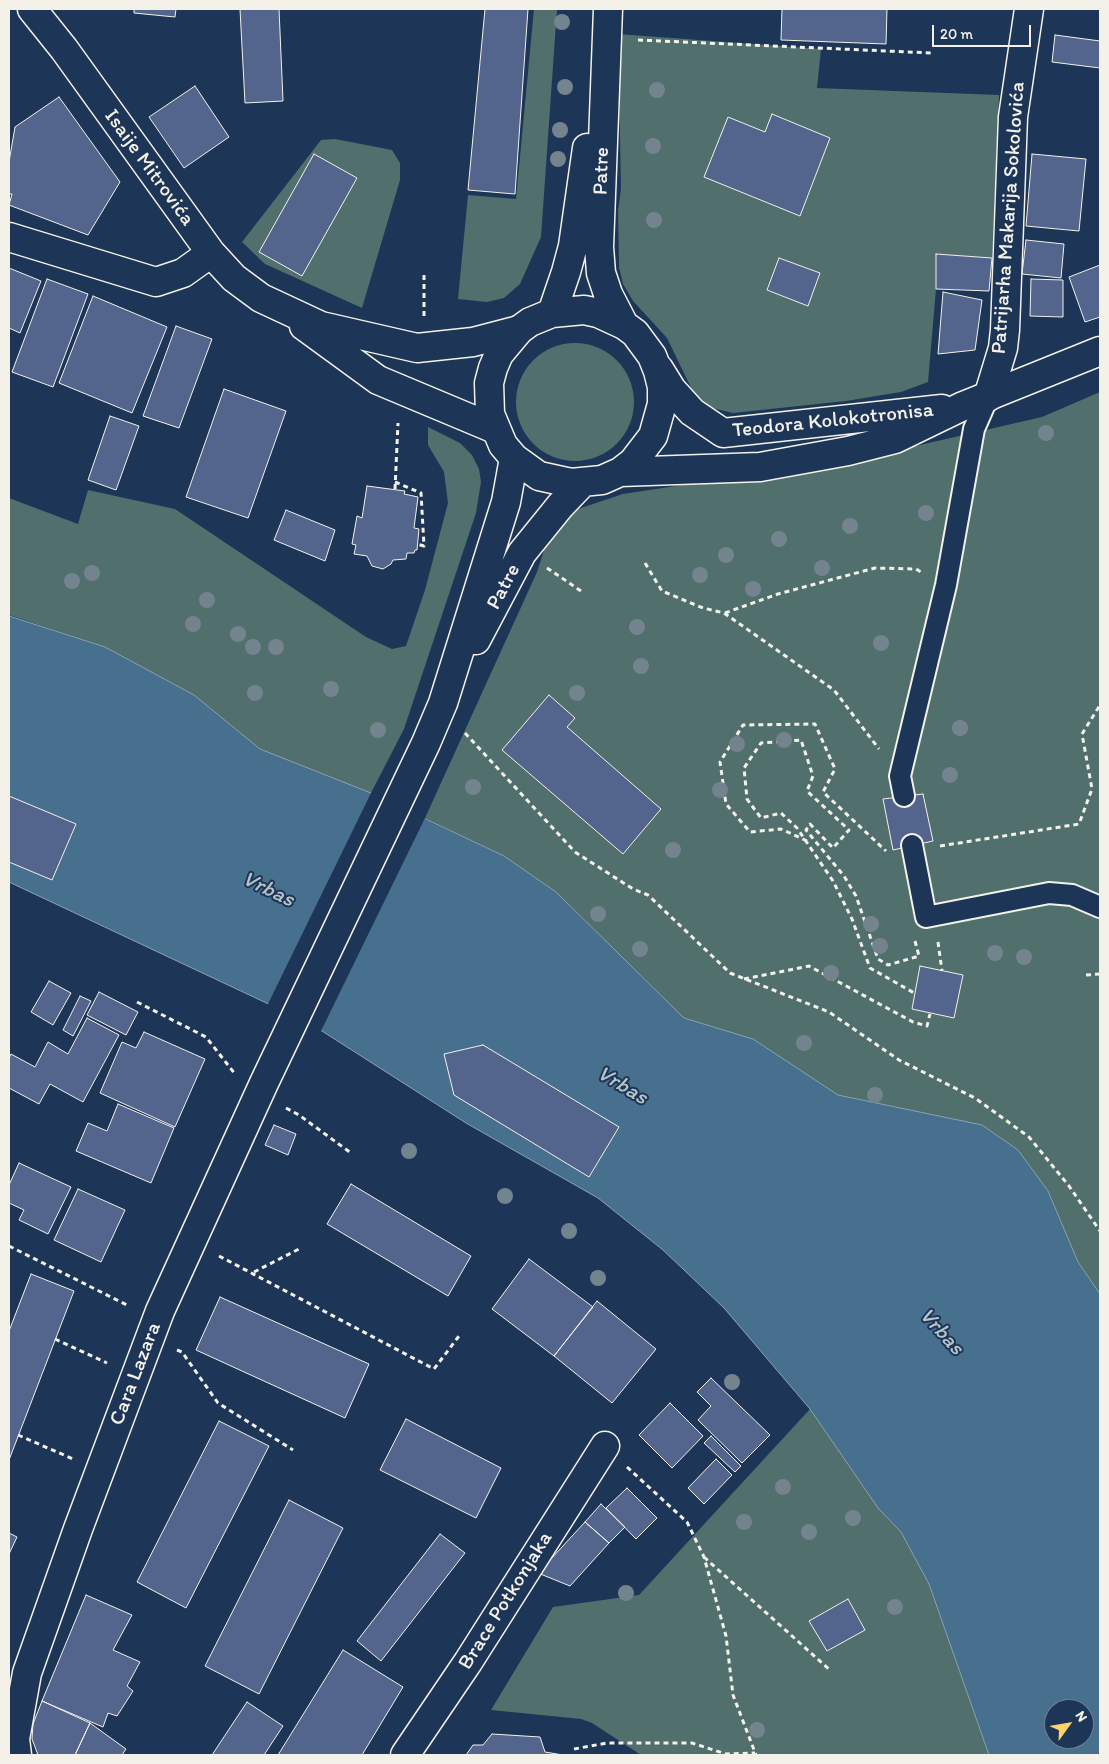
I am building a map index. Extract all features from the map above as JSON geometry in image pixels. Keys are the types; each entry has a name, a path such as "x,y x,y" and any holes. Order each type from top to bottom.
{"street":[{"name":"Isaije Mitrovića","path":"32,9 64,49 211,254 234,278 261,298 283,310 321,326 417,348 473,342 519,330"},
{"name":"Patrijarha Makarija Sokolovića","path":"988,397 1003,348 1005,330 1013,117 1029,9"},
{"name":"Patre","path":"552,313 573,246 608,11"},
{"name":"Patre","path":"608,11 599,247 601,273 608,294 624,325"},
{"path":"9,237 156,282 183,273 211,254"},
{"name":"Isaije Mitrovića","path":"283,310 378,380 495,429"},
{"name":"Patre","path":"584,310 611,318 624,325 635,333 652,356 662,387 659,420 644,450 620,472 602,480 582,484 549,480 529,470 514,458 495,429 490,414 489,383 500,354 519,330 552,313 584,310"},
{"name":"Teodora Kolokotronisa","path":"620,472 760,466 848,451 895,439 960,407 1100,351"},
{"name":"Teodora Kolokotronisa","path":"652,356 672,390 692,412 723,433 960,407"},
{"name":"Patre","path":"443,703 506,502 514,458"},
{"name":"Patre","path":"426,743 443,703 522,553 560,506 582,484"},
{"name":"Cara Lazara","path":"17,1755 15,1738 18,1682 160,1311 272,1094 426,743"},
{"name":"Brace Potkonjaka","path":"405,1755 468,1662 605,1446"}],"lane":[{"path":"904,796 900,776 946,585 974,429 988,397"},
{"path":"912,845 926,917 1049,893 1072,895 1100,907"}],"path":[{"path":"635,40 932,53"},
{"path":"424,274 424,321"},
{"path":"395,489 399,418"},
{"path":"396,482 421,493 424,546 418,544"},
{"path":"645,563 662,591 703,608 724,613 834,690 900,776"},
{"path":"724,613 778,594 875,568 916,569 946,585"},
{"path":"548,569 584,593"},
{"path":"936,846 1079,824 1092,789 1082,734 1100,705"},
{"path":"807,841 781,829 750,832 726,804 720,762 743,725 814,724 835,769 822,792 893,858"},
{"path":"461,728 575,852 633,888 648,895 730,973 829,1012 899,1060 975,1098 1029,1137 1070,1186 1100,1232"},
{"path":"914,938 919,956 888,966 878,959 856,896 844,876 806,830 810,824 833,848 849,830 807,791 813,776 801,740 761,743 744,768 747,799 760,818 781,813 807,841 834,881 852,919 870,968 916,994"},
{"path":"743,979 809,966 913,1022 927,1026 930,1014"},
{"path":"1086,975 1100,974"},
{"path":"137,1002 206,1037 238,1077"},
{"path":"272,1094 351,1152"},
{"path":"9,1246 138,1310"},
{"path":"253,1272 298,1249"},
{"path":"212,1252 434,1369 459,1336"},
{"path":"55,1339 115,1366"},
{"path":"182,1352 218,1403 293,1450"},
{"path":"18,1435 76,1461"},
{"path":"574,1748 606,1742 692,1743 726,1754 756,1754 733,1695 726,1636 704,1557 686,1522 605,1446"},
{"path":"704,1557 831,1672"}],"green space":[{"path":"534,9 557,9 541,237 520,284 504,298 487,302 458,299 468,195 516,199"},
{"path":"618,34 821,49 817,88 999,95 992,258 939,254 928,382 901,392 846,401 733,413 712,408 694,394 667,338 633,301 623,284 619,267 618,211 621,189"},
{"path":"335,139 392,150 400,163 400,180 362,308 265,264 242,242 321,140"},
{"path":"575,343 586,344 608,353 624,369 633,391 633,413 624,435 608,451 586,460 575,461 564,460 542,451 526,435 517,413 516,402 517,391 526,369 542,353 564,344"},
{"path":"1100,392 1100,1294 1078,1262 1048,1191 1018,1150 981,1125 838,1095 753,1039 684,1018 556,892 504,856 425,818 537,572 547,541 565,519 578,509 623,494 872,456 1042,417"},
{"path":"428,427 460,443 472,455 479,469 481,482 476,513 404,729 371,793 260,749 194,695 105,647 9,615 9,498 78,524 88,490 175,509 366,637 392,649 406,646 425,590 448,503 444,472 428,445"},
{"path":"810,1409 878,1508 901,1532 929,1584 989,1755 641,1755 592,1723 581,1719 491,1710 553,1607 639,1595"}],"water":[{"name":"Vrbas","path":"9,616 105,647 194,695 260,749 371,793 504,856 556,892 684,1018 753,1039 838,1095 982,1125 1018,1150 1048,1191 1078,1262 1100,1294 1100,1755 989,1755 929,1584 901,1532 878,1508 810,1409 724,1308 663,1250 598,1198 466,1123 311,1024 9,882"}],"pier":[{"path":"372,791 426,816 320,1033 267,1006"}],"building":[{"path":"134,9 176,9 175,17 134,13"},
{"path":"240,9 279,9 283,101 245,103"},
{"path":"485,9 528,9 515,194 468,190"},
{"path":"782,9 887,9 886,44 781,40"},
{"path":"1055,35 1100,41 1100,68 1052,62"},
{"path":"195,86 229,137 184,168 149,117"},
{"path":"59,97 120,182 88,235 9,205 12,194 9,194 9,162 15,127"},
{"path":"772,114 830,138 800,216 704,177 728,117 765,132"},
{"path":"314,154 357,178 302,276 259,252"},
{"path":"1032,154 1086,159 1079,231 1026,226"},
{"path":"1026,240 1064,244 1061,278 1022,274"},
{"path":"936,254 992,258 989,291 936,289"},
{"path":"779,258 820,273 808,306 767,290"},
{"path":"1100,265 1100,317 1085,322 1069,277"},
{"path":"9,268 41,281 20,333 9,328"},
{"path":"47,279 88,294 53,387 12,372"},
{"path":"1031,279 1063,280 1063,317 1030,316"},
{"path":"943,292 982,300 975,350 938,354"},
{"path":"93,296 167,327 132,413 59,383"},
{"path":"176,326 212,339 179,428 143,416"},
{"path":"224,389 286,411 248,518 186,497"},
{"path":"110,416 139,426 116,490 88,480"},
{"path":"367,486 405,491 404,494 418,497 414,528 419,529 417,550 414,553 407,553 406,559 393,560 391,564 383,569 372,566 367,556 354,554 356,545 352,544 357,516 362,518"},
{"path":"286,510 335,530 325,561 274,540"},
{"path":"549,695 575,718 567,727 661,809 623,854 502,750"},
{"path":"923,794 933,841 893,850 883,799"},
{"path":"9,796 76,824 52,880 9,862"},
{"path":"920,966 963,975 954,1018 912,1009"},
{"path":"49,981 71,993 53,1025 31,1012"},
{"path":"99,992 138,1012 126,1035 87,1015"},
{"path":"80,996 91,1001 73,1036 63,1030"},
{"path":"87,1018 119,1035 83,1102 50,1084 39,1104 9,1088 9,1058 11,1054 35,1067 48,1042 68,1054"},
{"path":"144,1032 205,1059 175,1127 100,1093 122,1042 136,1048"},
{"path":"483,1045 619,1127 589,1177 454,1095 444,1054"},
{"path":"118,1104 174,1128 151,1183 76,1151 88,1123 107,1131"},
{"path":"274,1125 296,1134 288,1155 265,1145"},
{"path":"19,1163 71,1187 48,1234 19,1220 24,1210 9,1203 9,1185"},
{"path":"351,1184 471,1256 448,1296 327,1224"},
{"path":"78,1189 125,1210 101,1262 54,1240"},
{"path":"529,1259 593,1307 554,1356 492,1309"},
{"path":"31,1274 74,1291 9,1460 9,1331"},
{"path":"220,1297 369,1364 345,1418 196,1350"},
{"path":"597,1301 656,1349 612,1403 554,1356"},
{"path":"711,1378 770,1435 742,1463 698,1420 711,1406 697,1392"},
{"path":"670,1403 703,1436 672,1468 639,1435"},
{"path":"406,1419 501,1468 476,1518 380,1470"},
{"path":"219,1421 269,1446 186,1608 137,1582"},
{"path":"711,1436 741,1466 735,1472 704,1443"},
{"path":"716,1459 732,1475 704,1504 688,1488"},
{"path":"627,1488 657,1518 636,1539 606,1508"},
{"path":"289,1500 343,1528 259,1694 205,1666"},
{"path":"601,1504 625,1527 609,1543 585,1522"},
{"path":"585,1522 609,1543 570,1586 538,1573"},
{"path":"9,1533 17,1537 9,1554"},
{"path":"440,1534 465,1553 381,1661 357,1641"},
{"path":"86,1595 132,1615 113,1650 140,1662 127,1686 133,1691 117,1716 108,1713 103,1727 42,1701"},
{"path":"848,1599 865,1630 827,1651 809,1621"},
{"path":"343,1650 403,1687 362,1755 278,1755"},
{"path":"42,1701 90,1723 75,1755 38,1755 32,1739 33,1724"},
{"path":"247,1702 283,1726 264,1755 212,1755"},
{"path":"90,1723 126,1749 122,1755 75,1755"},
{"path":"492,1734 540,1737 545,1752 563,1755 466,1755 473,1745 483,1745"}]}
